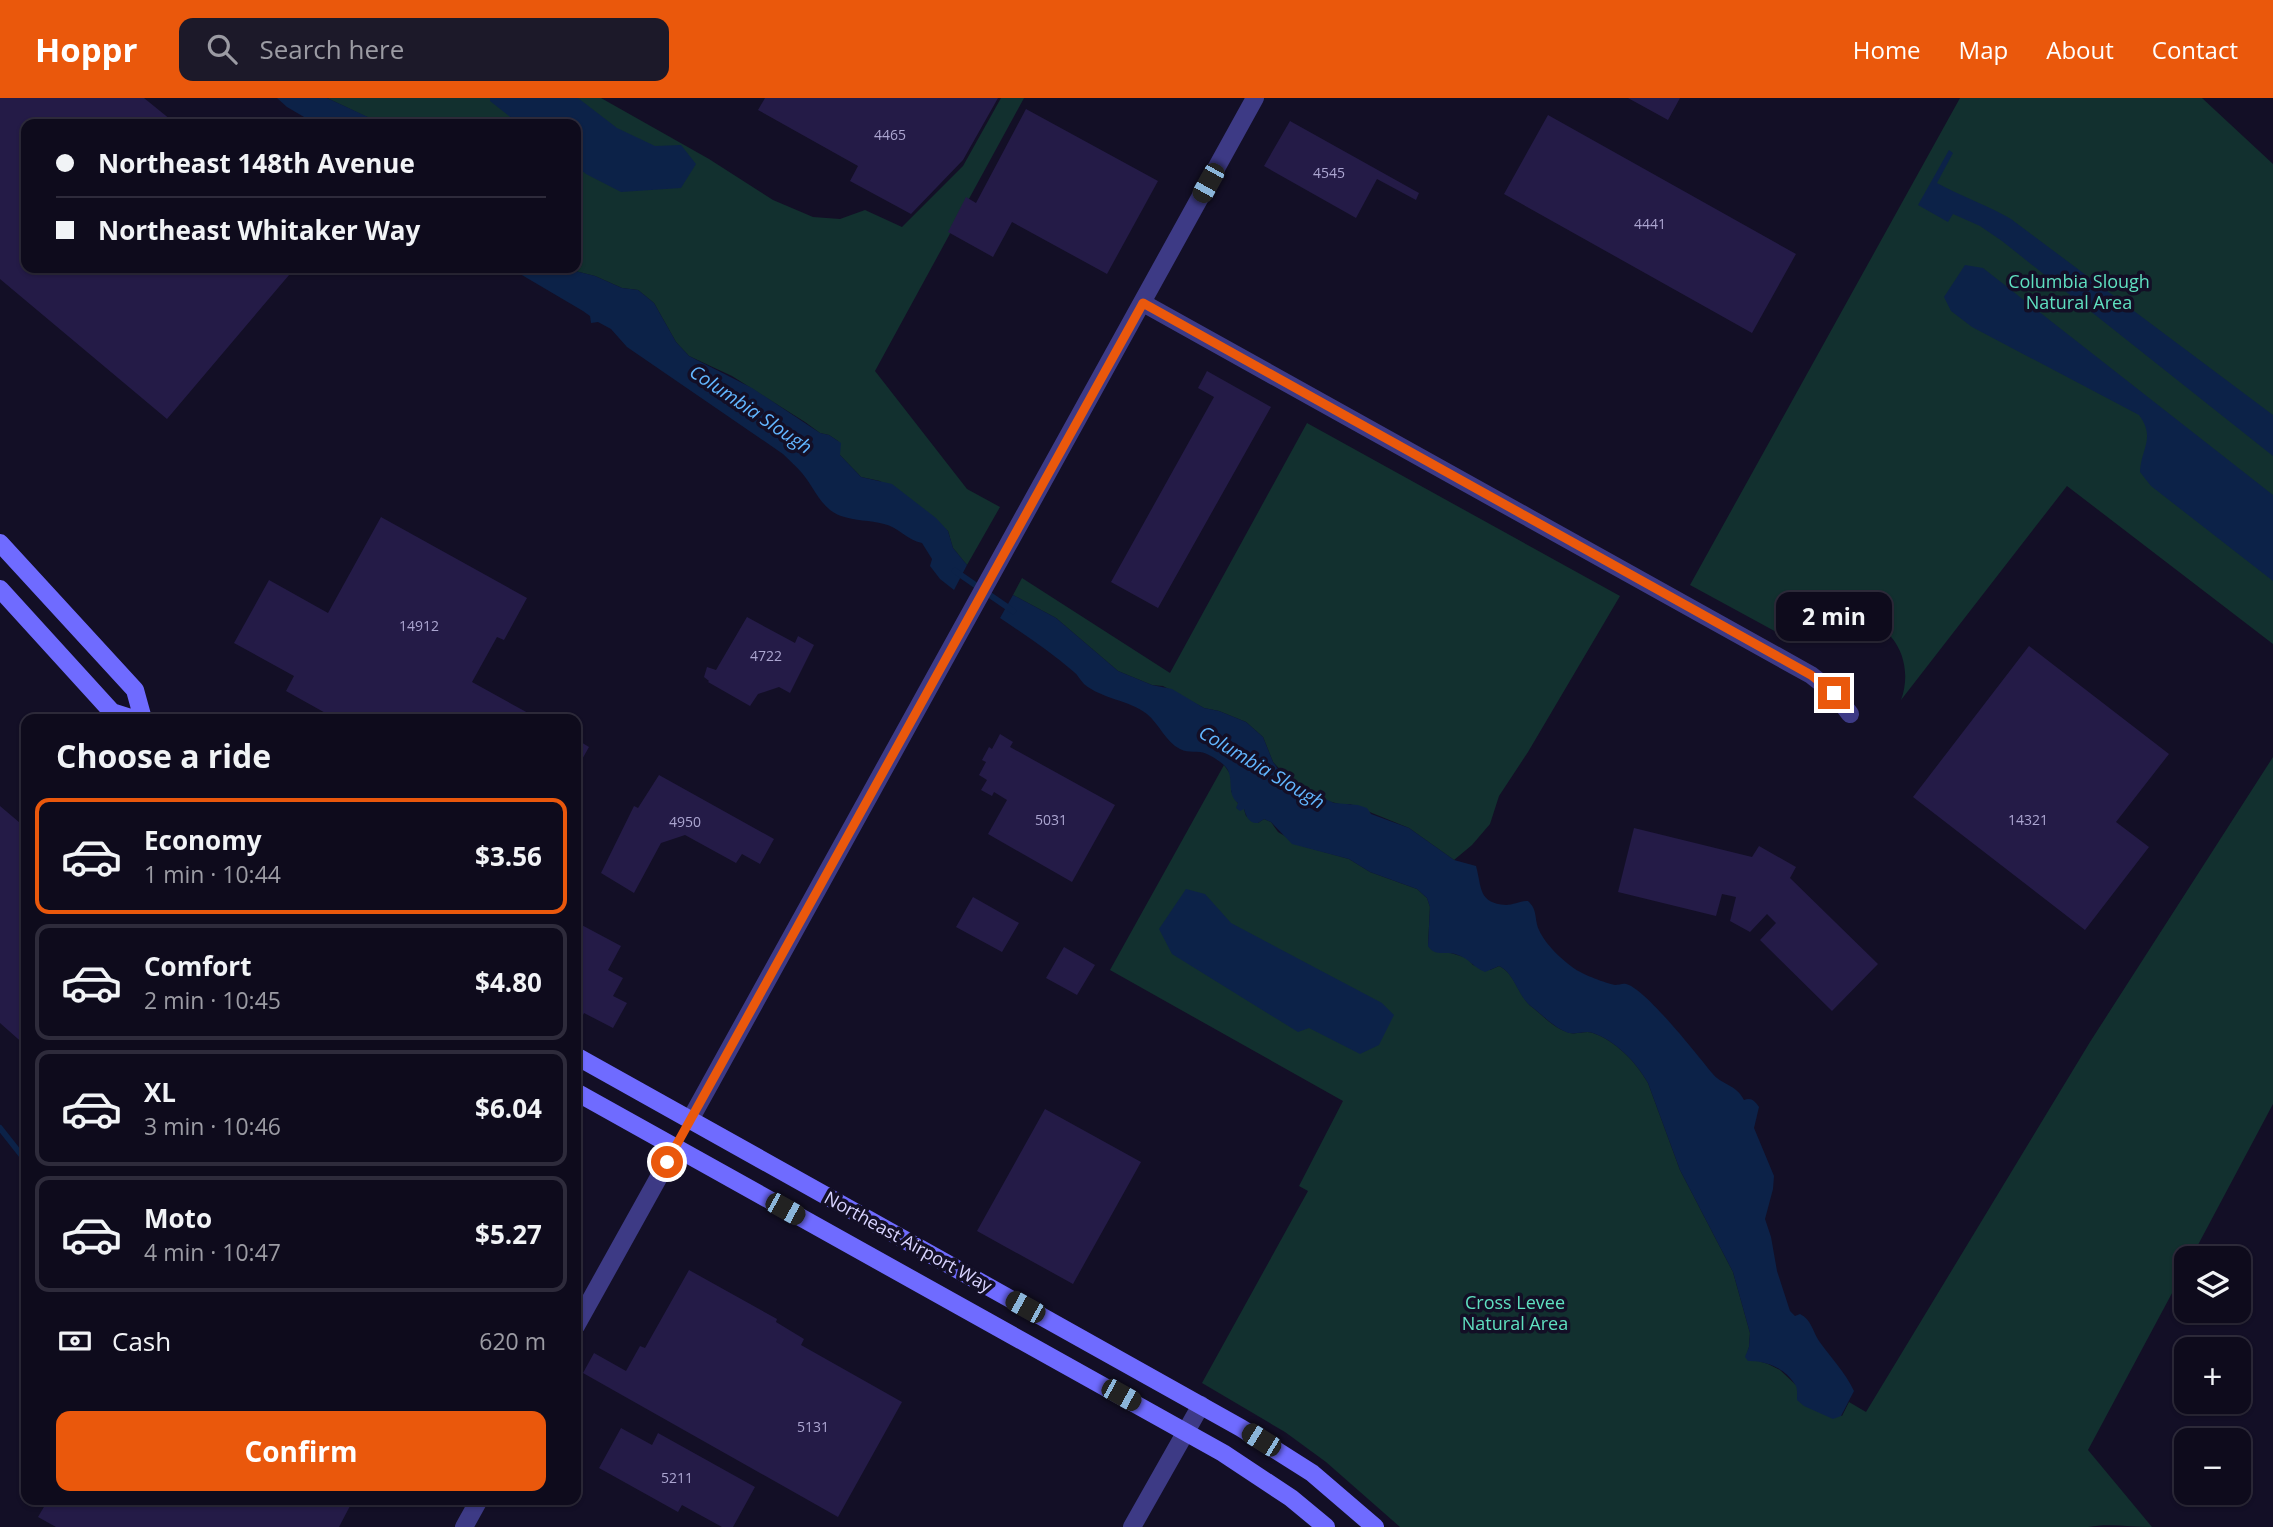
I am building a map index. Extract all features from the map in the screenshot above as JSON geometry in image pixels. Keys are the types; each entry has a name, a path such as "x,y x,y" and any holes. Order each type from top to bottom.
{"main road":[{"path":"0,543 135,690 142,714"},
{"path":"0,589 112,712 118,714"},
{"name":"Northeast Airport Way","path":"581,1059 1201,1405 1312,1473 1375,1527"},
{"name":"Northeast Airport Way","path":"581,1095 1186,1432 1256,1474 1326,1527"},
{"path":"675,1148 690,1120"}],"street":[{"path":"690,1120 1255,98"},
{"path":"1143,303 1811,675 1834,693 1850,714"},
{"path":"581,1317 675,1148"},
{"path":"1132,1527 1201,1405"},
{"path":"464,1527 476,1505"}],"green space":[{"path":"327,98 601,98 709,159 773,200 813,217 840,219 865,210 902,227 963,166 1001,98 1024,98 875,371 967,489 1000,507 967,565 953,548 948,531 880,481 861,477 840,455 838,441 820,433 732,376 689,356 676,342 654,303 638,290 622,288 581,272 581,119 369,118"},
{"name":"Columbia Slough Natural Area","path":"1960,98 2202,98 2273,164 2273,644 2067,486 1901,700 1905,685 1902,655 1886,632 1874,624 1843,622 1807,639 1793,641 1690,585"},
{"path":"1307,423 1620,596 1499,796 1490,824 1472,845 1454,860 1409,828 1350,804 1324,800 1290,780 1273,762 1263,737 1246,722 1204,708 1163,686 1152,685 1118,671 1056,618 1013,595 1022,578 1170,673"},
{"name":"Cross Levee Natural Area","path":"2273,757 2273,1104 2197,1246 2174,1246 2174,1289 2088,1450 2152,1527 1400,1527 1326,1462 1285,1432 1202,1383 1308,1191 1299,1186 1343,1101 1110,970 1224,765 1231,775 1231,791 1246,816 1258,823 1264,819 1271,822 1278,832 1302,846 1349,859 1370,872 1417,889 1427,898 1430,907 1428,946 1467,958 1473,965 1490,970 1499,966 1509,974 1527,1002 1553,1024 1570,1033 1590,1032 1601,1037 1617,1047 1638,1067 1648,1083 1680,1170 1733,1272 1750,1333 1746,1357 1780,1370 1797,1386 1842,1416 1849,1402 1866,1412 2090,1042"}],"water":[{"path":"277,98 327,98 371,119 307,119"},
{"path":"490,98 578,98 617,128 655,146 681,145 696,164 681,188 621,192 581,170 581,119 513,119 490,101"},
{"path":"1949,150 1953,153 1937,183 2011,219 2273,415 2273,456 2002,241 1980,226 1953,214 1948,222 1918,205"},
{"path":"1965,265 1983,268 2273,495 2273,581 2151,486 2140,472 2147,437 2139,415 1972,327 1951,311 1944,297"},
{"path":"581,272 622,288 638,290 654,303 676,342 689,356 752,388 820,433 829,435 841,443 840,455 861,477 892,484 936,518 948,531 953,548 967,565 954,590 940,579 930,566 932,559 922,543 889,526 846,518 834,513 783,454 627,347 611,329 598,322 591,323 590,316 518,273"},
{"path":"1013,595 1056,618 1118,671 1152,685 1172,689 1204,708 1246,722 1263,737 1279,770 1301,788 1334,803 1367,808 1371,814 1409,828 1454,860 1476,866 1483,893 1490,901 1506,905 1528,901 1542,935 1565,961 1595,978 1635,988 1671,1024 1716,1077 1737,1091 1744,1100 1751,1099 1756,1103 1759,1107 1754,1128 1774,1176 1765,1219 1777,1271 1790,1311 1795,1316 1800,1314 1807,1319 1854,1391 1841,1416 1833,1419 1804,1406 1797,1400 1796,1386 1785,1373 1761,1362 1748,1361 1745,1357 1750,1333 1733,1272 1680,1170 1648,1083 1625,1053 1610,1041 1593,1033 1569,1033 1548,1021 1527,1002 1509,974 1499,966 1485,972 1460,956 1437,953 1431,949 1428,946 1430,907 1427,898 1417,889 1370,872 1349,859 1292,844 1271,822 1264,819 1258,823 1250,821 1244,809 1240,811 1236,808 1238,803 1232,794 1228,769 1224,765 1206,754 1185,751 1175,746 1147,714 1091,689 1056,658 1000,618"},
{"path":"1186,889 1205,894 1231,923 1382,1003 1394,1015 1379,1045 1360,1054 1309,1028 1298,1032 1172,954 1159,929"}],"building":[{"path":"0,98 144,98 170,119 21,119 21,273 291,273 167,419 0,279"},
{"path":"765,98 998,98 963,160 911,214 850,181 858,166 758,110"},
{"path":"1628,98 1680,98 1668,120"},
{"path":"1026,109 1158,181 1107,274 1012,222 993,257 948,232 966,197 976,203"},
{"path":"1548,115 1796,254 1752,333 1504,194"},
{"path":"1290,121 1419,193 1416,200 1377,179 1356,218 1264,166"},
{"path":"1207,371 1271,407 1158,608 1111,582 1214,397 1198,388"},
{"path":"381,517 527,598 504,640 497,637 472,682 530,714 327,714 286,691 294,676 234,643 269,580 328,613"},
{"path":"747,617 795,643 798,636 814,645 790,693 779,687 758,694 750,706 704,677 707,667 716,670"},
{"path":"2029,646 2169,754 2116,822 2149,847 2085,930 1913,797"},
{"path":"1000,734 1013,742 1010,747 1115,805 1072,882 988,834 1007,800 994,792 992,796 981,790 987,780 979,775 986,762 982,760"},
{"path":"581,742 589,747 581,761"},
{"path":"659,775 774,839 760,864 742,854 736,863 685,835 661,843 634,893 601,873 634,806 638,808"},
{"path":"0,806 21,824 21,1042 0,1023"},
{"path":"1634,828 1752,857 1759,846 1796,867 1790,878 1878,964 1832,1011 1760,940 1776,923 1767,914 1750,932 1730,921 1736,897 1722,894 1716,916 1618,892"},
{"path":"973,897 1019,923 1002,952 956,927"},
{"path":"581,925 621,946 608,970 623,978 613,996 627,1003 613,1028 584,1013 583,1015"},
{"path":"1064,947 1095,965 1077,995 1046,978"},
{"path":"1045,1109 1141,1162 1073,1284 977,1231"},
{"path":"689,1270 777,1319 776,1322 804,1339 801,1345 902,1402 838,1517 583,1373 594,1353 626,1371 640,1346 645,1348"},
{"path":"621,1428 652,1445 658,1433 755,1487 733,1527 722,1527 682,1505 678,1512 599,1468"},
{"path":"45,1505 350,1506 339,1527 56,1527 38,1517"}],"waterway":[{"name":"Columbia Slough","path":"955,571 1013,611"},
{"name":"Columbia Slough","path":"0,1128 21,1155"}],"route":[{"path":"667,1162 1143,303 1811,675 1834,693"}]}
